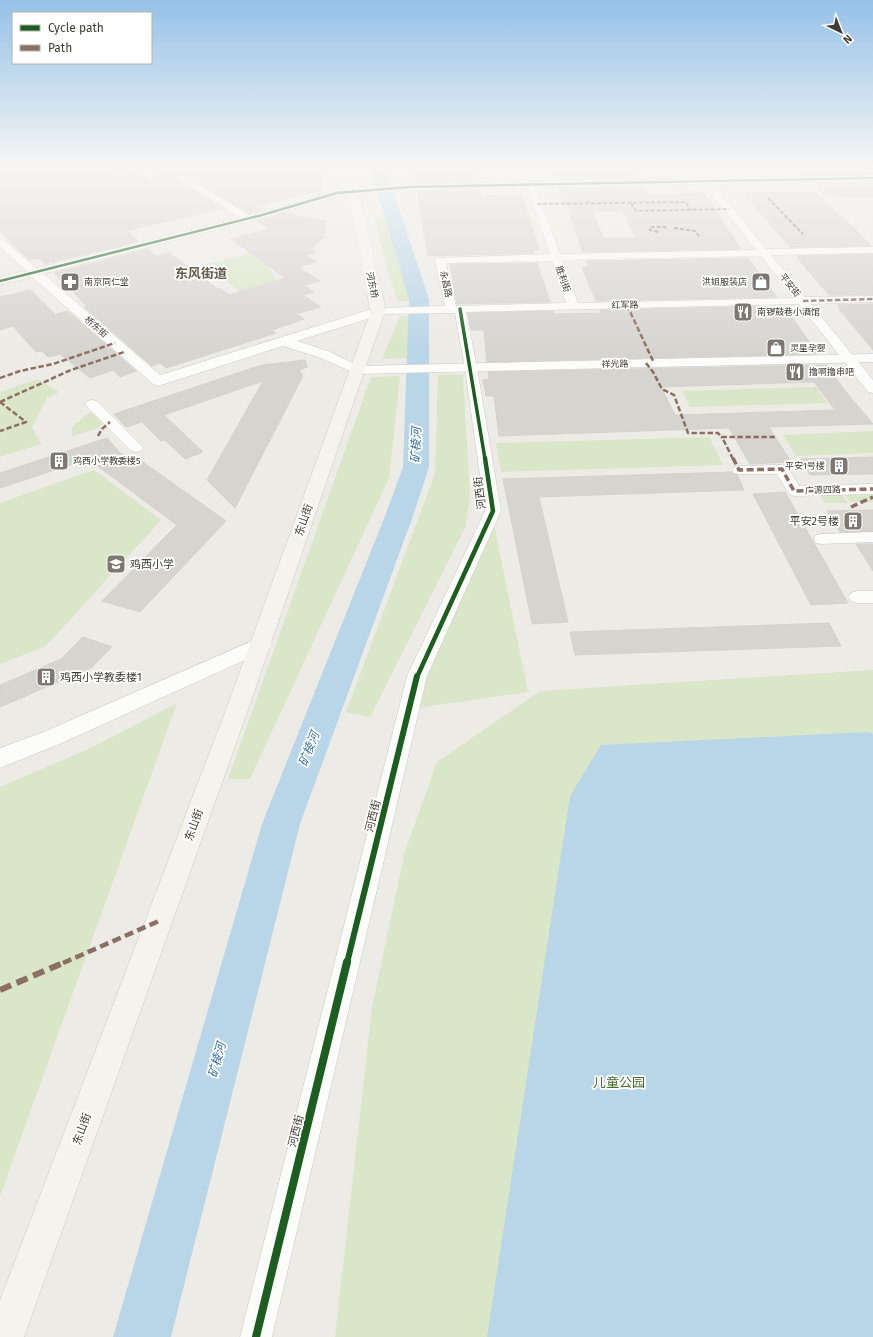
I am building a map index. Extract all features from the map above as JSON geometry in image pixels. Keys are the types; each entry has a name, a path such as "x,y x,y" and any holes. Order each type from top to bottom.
{"main road":[{"path":"0,281 218,226"},
{"name":"河东桥","path":"362,226 383,311"},
{"name":"东山街","path":"5,1337 261,644 357,370 383,311"}],"street":[{"name":"胜利街","path":"545,226 572,306"},
{"name":"平安街","path":"743,226 873,389"},
{"path":"0,242 34,272"},
{"name":"永昌路","path":"457,309 440,260 873,250"},
{"name":"桥东街","path":"34,272 158,381 282,342"},
{"name":"红军路","path":"383,311 873,299"},
{"name":"河西街","path":"256,1337 418,676 493,511 471,368 457,309"},
{"path":"282,342 383,311"},
{"path":"282,342 323,354 357,370"},
{"name":"祥光路","path":"357,370 873,358"},
{"path":"92,404 136,448"},
{"name":"广源四路","path":"739,470 782,469 794,491 873,489"},
{"path":"822,539 873,537"},
{"path":"0,758 54,737 261,644"}],"green space":[{"path":"376,226 389,226 411,301 397,301"},
{"path":"263,250 276,260 268,268 276,276 273,292 253,301 204,265"},
{"path":"400,316 410,316 407,358 382,359"},
{"path":"463,374 470,499 465,528 370,717 346,712 435,474 438,375"},
{"path":"400,376 389,478 250,779 228,779 371,377"},
{"path":"38,379 59,392 47,398 32,427 41,444 0,457 0,392"},
{"path":"816,387 827,403 690,407 682,391"},
{"path":"90,412 103,421 99,428 72,436 72,427"},
{"path":"873,431 873,453 796,456 783,435"},
{"path":"709,437 723,465 501,472 496,443"},
{"path":"94,470 161,520 46,646 0,664 0,503"},
{"path":"819,493 841,493 847,503 824,503"},
{"path":"845,493 873,493 873,502 850,502"},
{"path":"494,525 528,692 417,708 424,673"},
{"name":"儿童公园","path":"873,670 873,1337 335,1337 372,1007 405,851 437,762 540,691"},
{"path":"177,703 0,1196 0,787 93,747"}],"water":[{"name":"儿童公园","path":"868,732 873,734 873,1337 487,1337 570,796 601,745"}],"building":[{"path":"0,226 145,226 126,231 139,241 45,264 39,258 29,260 0,231"},
{"path":"266,226 325,226 324,238 310,249 315,253 306,255 316,262 298,267 320,281 304,285 314,292 303,295 321,307 296,314 304,319 272,330 276,333 166,368 160,363 152,366 84,307 87,306 54,273 148,249 156,256 169,253 218,289 220,288 229,295 285,278 231,239 270,229"},
{"path":"423,226 532,226 539,250 533,250 534,253 428,256"},
{"path":"574,226 598,226 603,238 636,238 630,226 726,226 741,249 583,252"},
{"path":"772,226 852,226 871,246 790,247"},
{"path":"873,254 873,295 829,295 797,256"},
{"path":"748,258 777,297 596,301 582,267 588,267 586,261"},
{"path":"537,263 550,302 457,304 450,264"},
{"path":"31,290 55,314 68,311 136,371 120,377 113,370 90,378 60,354 48,357 42,351 36,352 13,326 0,330 0,297"},
{"path":"873,304 873,350 837,305"},
{"path":"784,306 818,354 487,362 484,330 471,330 468,313 553,311 554,314 601,313 600,310"},
{"path":"305,360 307,367 299,370 303,376 235,508 207,480 263,381 164,415 203,452 185,459 165,440 161,441 142,422 126,427 114,414 262,365"},
{"path":"826,365 873,424 769,427 791,462 750,464 729,428 499,436 494,396 486,396 483,380 489,379 488,372","holes":["814,382 835,410 675,415 661,387"]},
{"path":"107,438 130,464 140,460 226,521 140,612 102,601 177,525 88,459 0,488 0,473"},
{"name":"平安1号楼","path":"873,457 873,474 810,475 801,459"},
{"path":"731,472 737,475 744,490 539,497 568,622 532,624 503,479"},
{"path":"785,492 848,603 811,605 753,494"},
{"name":"平安2号楼","path":"873,510 873,531 840,532 827,511"},
{"path":"856,544 873,544 873,571"},
{"path":"829,623 841,646 575,655 570,632"},
{"name":"鸡西小学教委楼1","path":"83,637 112,647 91,668 0,707 0,685 61,659"}],"waterway":[{"name":"矿棱河","path":"142,1337 281,824 399,516 416,467 419,299 396,226"}],"marked path":[{"path":"796,226 803,234"},
{"path":"658,232 650,230 650,227 665,227 667,230"},
{"path":"674,228 695,231 699,236"},
{"path":"803,301 873,299"},
{"path":"627,305 654,363"},
{"path":"0,378 20,371 53,364 115,343"},
{"path":"0,402 71,370 124,352"},
{"path":"646,363 653,372 662,389 674,395 688,433 718,433 722,438"},
{"path":"0,402 26,422 0,431"},
{"path":"98,436 102,429 110,422"},
{"path":"775,437 722,437 739,470 782,469 794,491 873,489"},
{"path":"851,507 873,497"},
{"path":"0,990 159,921"}],"cycle path":[{"path":"0,281 217,226"},
{"path":"256,1337 417,676 493,511 471,368 460,309"}],"place":[{"name":"南京同仁堂","path":"70,282"},
{"name":"洪姐服装店","path":"761,282"},
{"name":"南锣鼓巷小酒馆","path":"743,312"},
{"name":"灵星孕婴","path":"776,348"},
{"name":"撸啊撸串吧","path":"795,372"},
{"name":"鸡西小学教委楼5","path":"59,461"},
{"name":"平安1号楼","path":"839,466"},
{"name":"平安2号楼","path":"853,521"},
{"name":"鸡西小学","path":"116,564"},
{"name":"鸡西小学教委楼1","path":"46,677"}],"district":[{"name":"东风街道","path":"201,273"}]}
